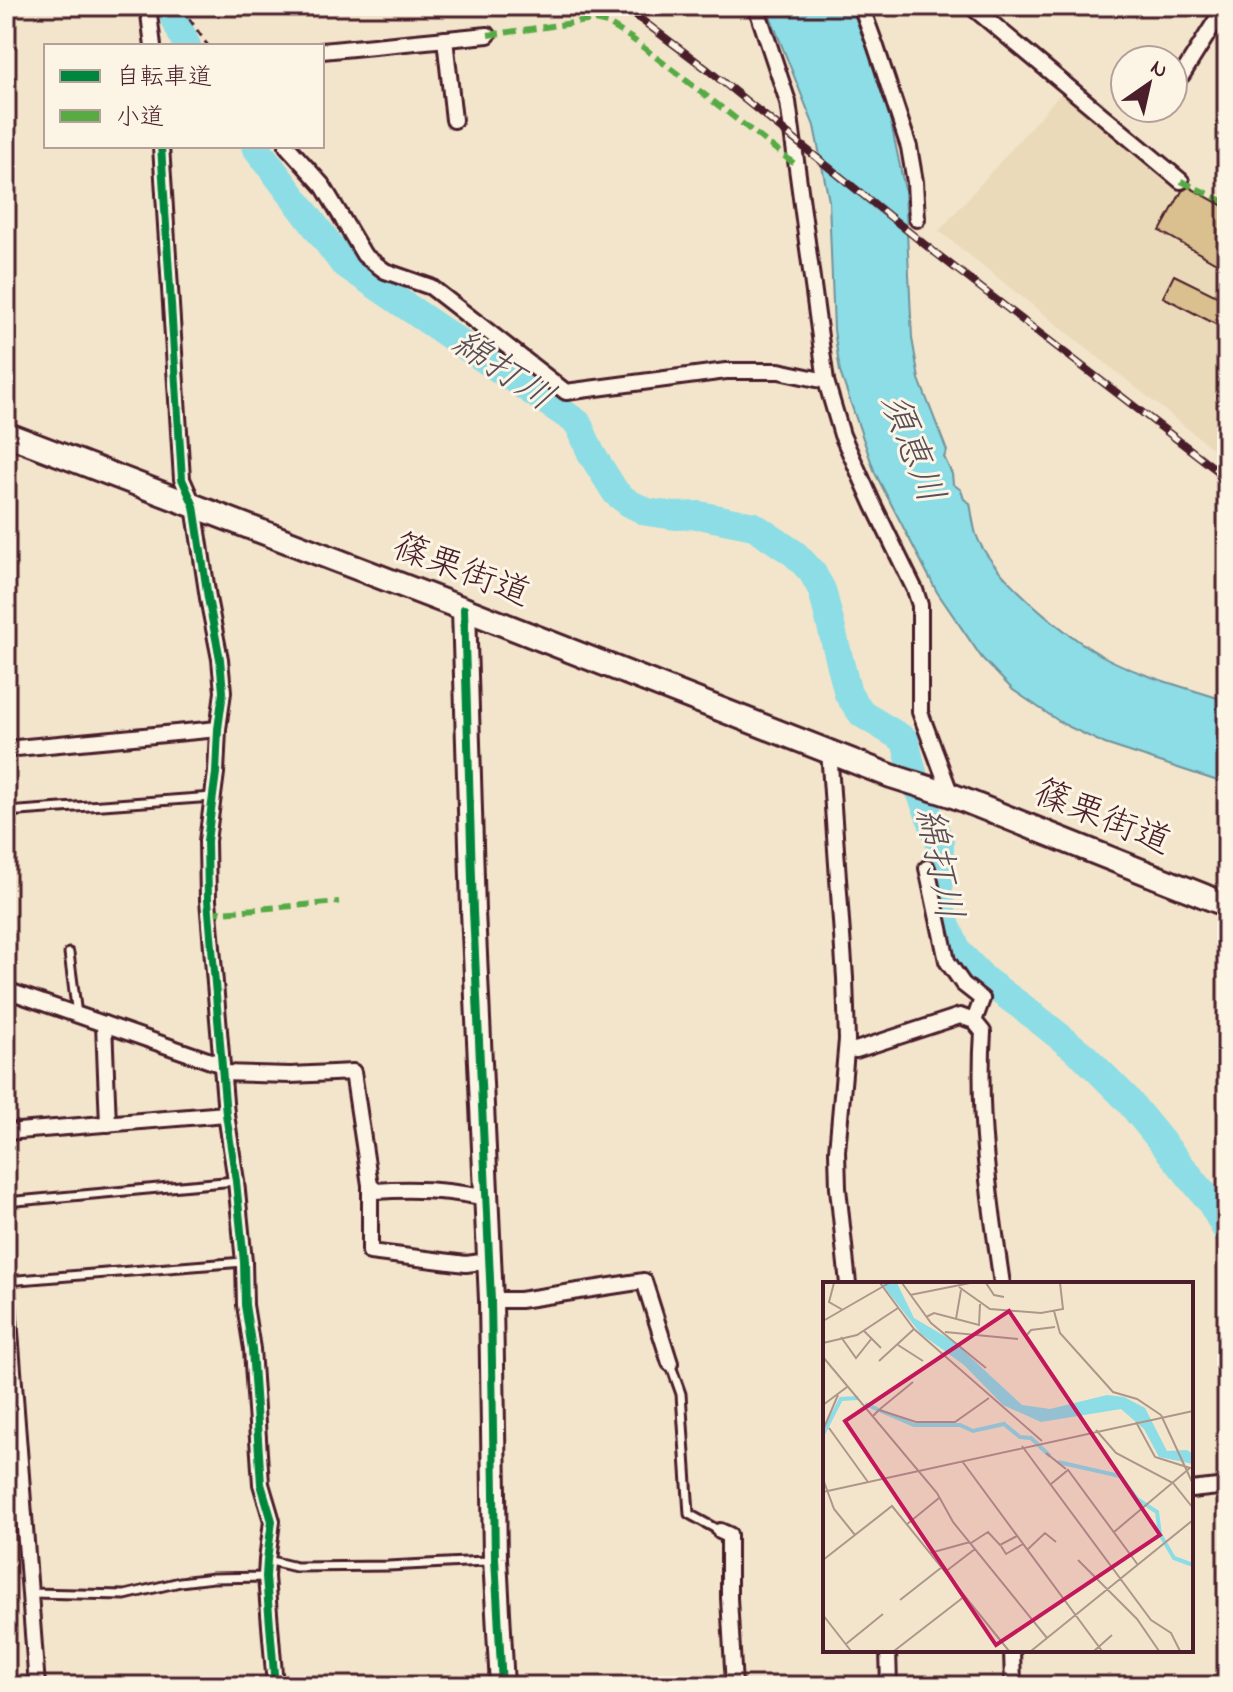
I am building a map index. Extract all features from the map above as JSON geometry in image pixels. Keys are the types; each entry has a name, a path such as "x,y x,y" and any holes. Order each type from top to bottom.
{"main road":[{"name":"篠栗街道","path":"6,434 891,776 951,795 1227,905"},
{"path":"464,609 473,911 491,1300 495,1558 502,1686"}],"street":[{"path":"148,6 153,44"},
{"path":"756,6 788,102 826,381 842,435 920,605 920,712 951,795"},
{"path":"861,6 909,147 917,219"},
{"path":"971,6 1181,181"},
{"path":"1189,64 1225,6"},
{"path":"324,51 488,35"},
{"path":"445,39 454,120"},
{"path":"161,148 182,479 194,506 223,692 207,841 208,900 226,1114 236,1181 245,1305 252,1349 261,1484 272,1521 266,1577 275,1686"},
{"path":"289,148 323,186 364,255 385,271 431,287 566,392 726,371 779,371 826,381"},
{"path":"6,749 218,729"},
{"path":"829,750 845,978 847,1049 837,1151 848,1282"},
{"path":"927,868 947,961 963,984 982,999 974,1021"},
{"path":"6,990 222,1069 291,1075 353,1072 370,1185 370,1252 466,1264 489,1261"},
{"path":"847,1049 856,1050 960,1016 974,1021 983,1032 981,1059 988,1190 1002,1282"},
{"path":"104,1024 108,1124"},
{"path":"6,1132 226,1114"},
{"path":"370,1185 376,1191 407,1188 486,1198"},
{"path":"6,1280 37,1686"},
{"path":"491,1300 520,1300 644,1281 670,1363"},
{"path":"1193,1490 1227,1486"},
{"path":"720,1531 729,1535 734,1686"},
{"path":"888,1652 889,1686"},
{"path":"1012,1652 1013,1686"}],"lane":[{"path":"6,812 213,797"},
{"path":"69,953 77,1015"},
{"path":"6,1202 236,1181"},
{"path":"6,1280 244,1262"},
{"path":"670,1363 681,1394 689,1514 720,1531"},
{"path":"267,1560 296,1567 327,1567 485,1561 495,1558"},
{"path":"30,1593 125,1595 180,1582 266,1577"}],"path":[{"path":"183,6 207,44"}],"shaded area":[{"path":"1061,93 1174,188 1227,212 1227,460 939,231"}],"water":[{"name":"須恵川","path":"766,6 852,6 888,109 905,190 912,338 919,379 947,451 944,457 953,484 970,503 976,534 984,549 1011,584 1029,601 1099,654 1146,675 1227,701 1227,784 1105,744 1063,724 1013,690 982,658 937,592 875,473 840,372 834,330 829,201 814,126"}],"building":[{"path":"1189,187 1227,208 1227,269 1160,231 1182,191"},
{"path":"1174,275 1227,301 1227,330 1163,297"}],"waterway":[{"name":"綿打川","path":"169,6 186,44"},
{"name":"綿打川","path":"257,148 343,263 578,423 591,453 616,493 629,503 647,512 699,515 754,526 795,554 812,572 822,590 848,694 862,714 905,740 914,777 940,842 939,892 943,917 958,952 985,980 1084,1056 1126,1098 1210,1201 1227,1231"}],"railway":[{"path":"623,6 1227,478"}],"marked path":[{"path":"488,35 594,20 607,23 631,38 796,165"},
{"path":"1181,181 1227,203"},
{"path":"209,913 339,902"}],"cycle path":[{"path":"161,148 182,479 194,506 223,692 207,841 208,900 226,1114 236,1181 245,1305 252,1349 261,1484 272,1521 266,1577 275,1686"},
{"path":"464,609 473,911 491,1300 495,1558 502,1686"}]}
